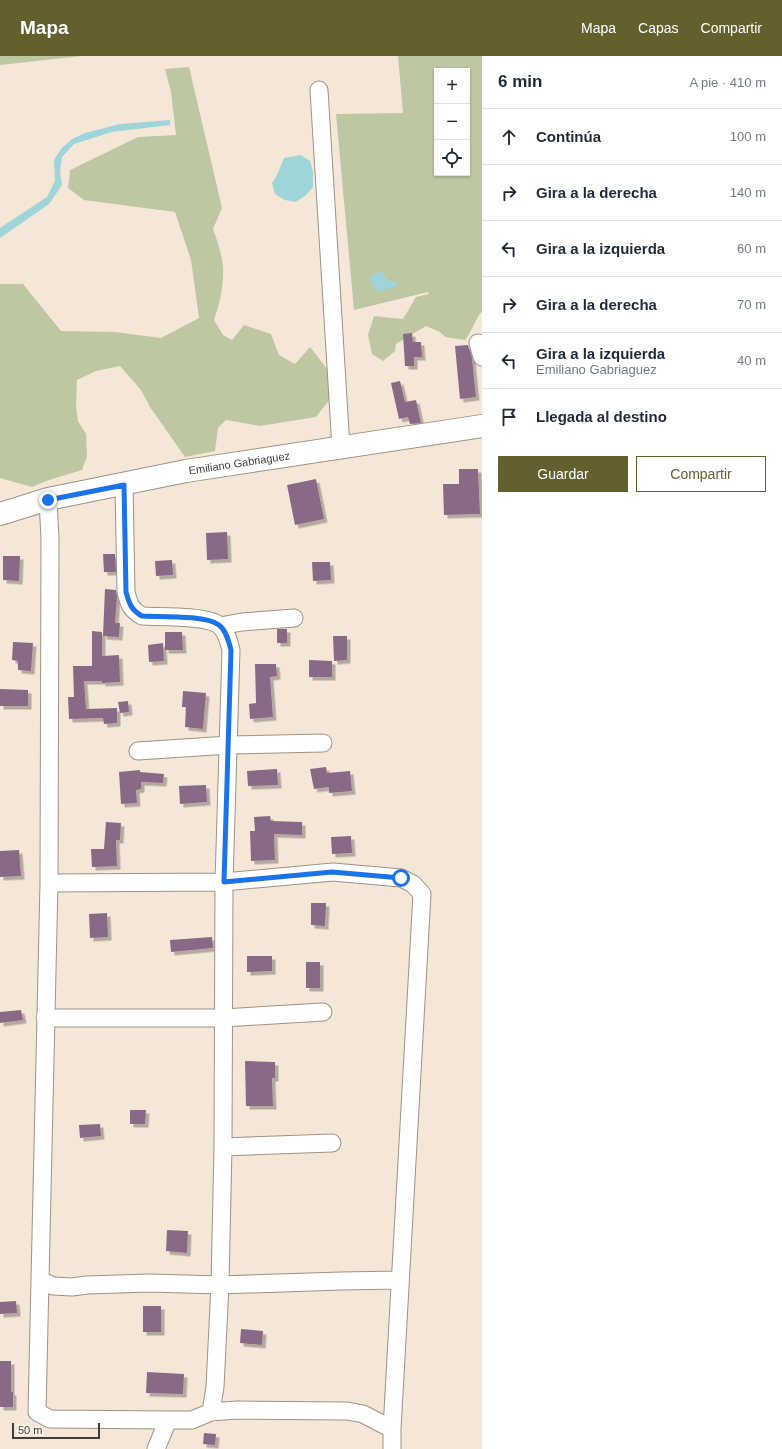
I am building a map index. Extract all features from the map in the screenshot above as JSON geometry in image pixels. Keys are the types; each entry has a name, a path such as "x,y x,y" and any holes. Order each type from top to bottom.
{"main road":[{"name":"Emiliano Gabriaguez","path":"0,514 48,500 186,471 482,426"}],"street":[{"path":"319,90 341,448"},
{"path":"124,485 126,592 129,606 134,612 142,616 210,620 220,626 227,637 231,650 224,882 223,1147 220,1285 215,1387 211,1412"},
{"path":"48,500 50,539 49,883 37,1412 50,1418 192,1420 211,1412 237,1410 346,1411 363,1414 392,1429"},
{"path":"220,626 242,622 294,618"},
{"path":"138,751 323,743"},
{"path":"49,883 224,882 332,872 401,878 413,884 422,894 392,1449"},
{"path":"45,1018 223,1018 323,1012"},
{"path":"223,1147 332,1143"},
{"path":"40,1280 54,1286 72,1287 87,1285 150,1283 220,1285 400,1280"},
{"path":"156,1449 168,1420"}],"green space":[{"path":"0,56 82,56 0,65"},
{"path":"398,56 482,56 482,311 465,340 445,337 440,332 426,326 396,344 395,351 383,361 372,354 368,335 374,316 403,319 416,297 429,294 428,292 354,310 336,114 403,113"},
{"path":"189,67 222,208 213,229 223,263 223,280 214,320 223,335 232,340 244,325 271,334 279,355 295,364 310,347 328,370 338,389 316,417 260,426 226,420 218,428 215,451 185,457 150,407 141,390 120,366 96,371 77,380 76,406 78,421 86,434 87,456 82,470 32,487 0,478 0,284 23,284 61,331 115,332 161,338 199,318 191,260 175,212 84,200 68,188 70,170 138,137 176,135 171,92 165,69"}],"water":[{"path":"170,120 170,125 112,132 74,144 62,157 60,171 62,185 49,204 0,238 0,228 47,197 55,181 54,160 61,149 72,139 85,133 120,124"},
{"path":"301,155 310,161 313,172 313,187 307,194 296,202 285,200 275,194 272,183 284,158"},
{"path":"382,271 388,280 397,282 397,286 378,292 375,290 370,279 372,275"}],"building":[{"path":"412,333 413,342 421,342 422,357 414,357 414,366 405,366 403,334"},
{"path":"468,345 472,358 476,397 460,399 455,346"},
{"path":"400,381 405,402 416,400 421,423 410,424 408,417 399,419 391,383"},
{"path":"459,469 478,469 480,514 444,515 443,484 459,484"},
{"path":"316,479 324,519 295,525 287,485"},
{"path":"227,532 228,559 207,560 206,533"},
{"path":"103,554 115,554 116,572 104,572"},
{"path":"3,556 20,556 19,581 3,580"},
{"path":"172,560 173,575 156,576 155,561"},
{"path":"312,562 330,562 331,580 313,581"},
{"path":"105,589 116,590 117,597 115,623 120,623 119,637 103,636"},
{"path":"277,629 287,629 287,643 277,643"},
{"path":"92,631 102,632 102,656 119,655 120,682 102,683 102,681 84,681 86,709 117,708 117,723 104,724 103,718 69,719 68,697 74,697 73,666 92,666"},
{"path":"165,632 182,632 183,650 165,650"},
{"path":"333,636 347,636 347,660 334,661"},
{"path":"13,642 33,643 31,671 18,670 18,661 12,660"},
{"path":"163,643 164,661 149,662 148,645"},
{"path":"309,660 332,661 332,677 309,677"},
{"path":"255,664 276,664 277,676 270,677 273,717 250,719 249,704 256,703"},
{"path":"0,689 28,690 28,706 0,706"},
{"path":"183,691 206,693 203,729 185,727 186,707 182,707"},
{"path":"128,701 129,712 120,713 118,702"},
{"path":"326,767 327,773 350,771 352,791 329,793 329,787 314,789 310,769"},
{"path":"277,769 278,785 248,786 247,771"},
{"path":"140,770 140,772 164,774 163,783 141,782 141,789 136,790 137,803 121,804 119,772"},
{"path":"206,785 207,802 180,804 179,786"},
{"path":"270,816 271,821 302,822 302,835 274,834 275,860 251,861 250,831 255,831 254,817"},
{"path":"106,822 121,823 120,840 116,840 117,866 92,867 91,849 104,849"},
{"path":"351,836 352,853 332,854 331,837"},
{"path":"19,850 21,876 0,877 0,851"},
{"path":"311,903 326,903 325,926 311,925"},
{"path":"107,913 108,937 90,938 89,914"},
{"path":"212,937 213,948 171,952 170,940"},
{"path":"247,956 272,956 272,971 247,972"},
{"path":"306,962 320,962 320,988 306,988"},
{"path":"21,1010 23,1020 0,1023 0,1012"},
{"path":"245,1061 275,1062 275,1078 272,1078 273,1106 246,1106"},
{"path":"130,1110 146,1110 145,1124 130,1124"},
{"path":"100,1124 101,1136 80,1138 79,1125"},
{"path":"167,1230 188,1231 187,1253 166,1251"},
{"path":"16,1301 17,1313 0,1314 0,1302"},
{"path":"143,1306 161,1306 161,1332 143,1332"},
{"path":"241,1329 263,1331 262,1345 240,1343"},
{"path":"0,1361 11,1361 11,1392 13,1392 13,1407 0,1407"},
{"path":"147,1372 184,1374 183,1394 146,1393"},
{"path":"204,1433 216,1434 215,1445 203,1444"}],"route":[{"path":"48,500 124,485 126,592 129,606 134,612 142,616 210,620 220,626 227,637 231,650 224,882 332,872 401,878"}]}
